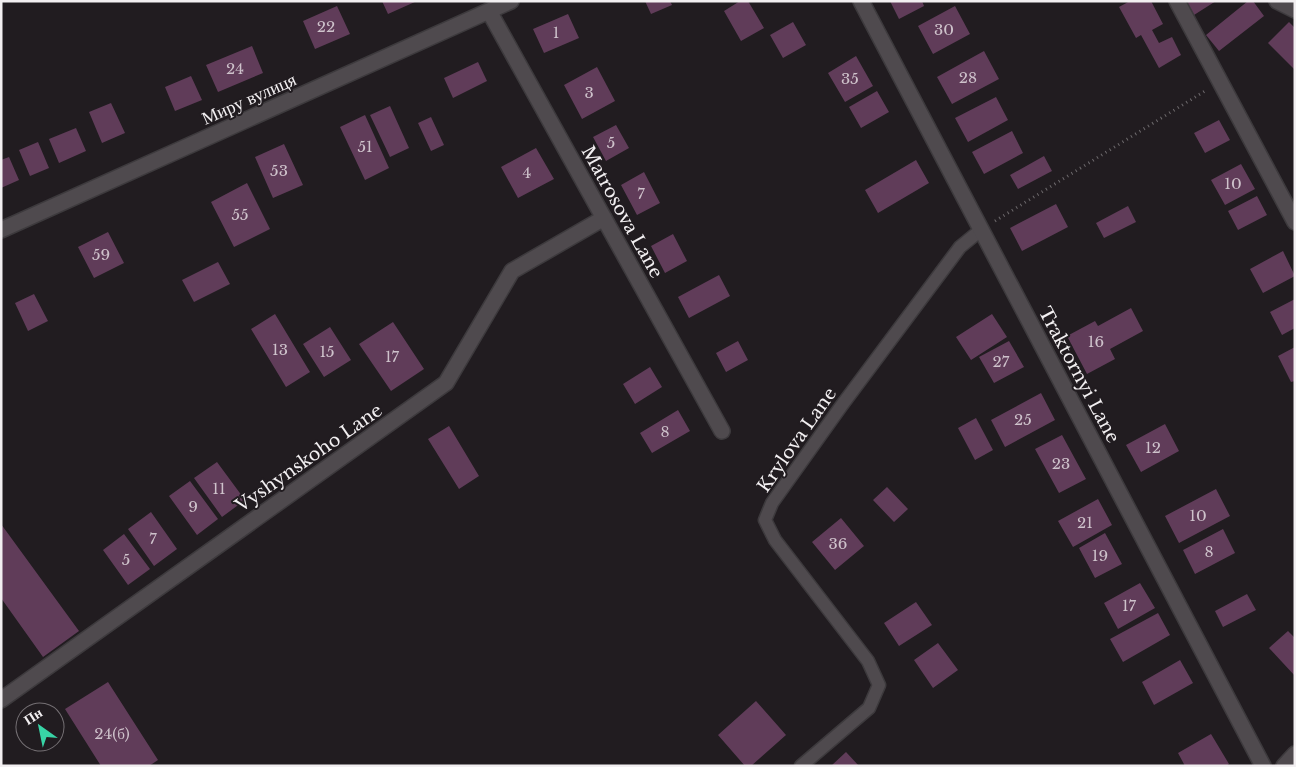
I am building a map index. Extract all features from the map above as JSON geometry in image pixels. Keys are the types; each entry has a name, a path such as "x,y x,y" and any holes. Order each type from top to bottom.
{"street":[{"name":"Миру вулиця","path":"1,230 512,1"},
{"name":"Traktornyi Lane","path":"861,1 1263,766"},
{"path":"1177,1 1295,222"},
{"path":"1277,1 1295,10"},
{"name":"Matrosova Lane","path":"489,11 722,432"},
{"name":"Vyshynskoho Lane","path":"1,700 446,383 512,271 604,218"},
{"path":"1284,766 1295,754"}],"lane":[{"name":"Krylova Lane","path":"801,766 869,708 879,685 868,660 774,540 766,520 772,503 842,405 960,247 982,229"}],"path":[{"path":"982,229 1220,81"}],"building":[{"path":"382,1 417,1 388,14"},
{"path":"645,1 670,1 672,5 651,14"},
{"path":"740,1 748,1 764,28 741,41 724,11"},
{"path":"890,1 922,1 924,6 899,19"},
{"path":"1130,1 1151,1 1163,24 1152,30 1159,43 1172,37 1181,55 1159,68 1141,35 1136,38 1119,7"},
{"path":"1185,1 1216,1 1194,15"},
{"path":"1248,1 1253,1 1264,16 1219,51 1206,35"},
{"path":"337,6 350,34 315,49 303,21"},
{"path":"955,6 970,34 933,54 918,26"},
{"path":"568,14 579,38 544,53 533,29"},
{"path":"793,22 806,45 783,58 770,35"},
{"path":"1289,22 1295,28 1295,70 1268,43"},
{"path":"252,46 263,73 218,92 206,65"},
{"path":"984,51 999,79 952,104 937,77"},
{"path":"856,56 873,86 845,102 828,73"},
{"path":"478,62 487,81 453,98 444,78"},
{"path":"597,67 615,101 582,119 564,85"},
{"path":"191,76 202,100 175,111 165,87"},
{"path":"877,91 889,112 861,128 849,107"},
{"path":"996,97 1008,120 968,142 955,118"},
{"path":"111,103 125,133 102,143 89,112"},
{"path":"390,106 409,148 390,157 370,115"},
{"path":"365,115 389,168 365,180 340,127"},
{"path":"431,117 444,145 431,151 418,123"},
{"path":"1219,120 1230,140 1205,153 1194,133"},
{"path":"616,125 629,148 606,161 593,137"},
{"path":"76,128 86,151 59,163 49,139"},
{"path":"1012,131 1023,153 984,174 972,152"},
{"path":"38,142 49,168 30,176 19,150"},
{"path":"284,144 303,185 273,198 255,157"},
{"path":"536,148 554,179 518,198 501,167"},
{"path":"1044,156 1052,171 1018,189 1010,175"},
{"path":"9,157 19,180 1,188 1,160"},
{"path":"916,160 929,183 878,213 865,190"},
{"path":"1241,164 1255,189 1225,205 1211,180"},
{"path":"644,172 660,203 637,215 621,185"},
{"path":"247,183 270,229 234,247 211,202"},
{"path":"1257,196 1267,215 1238,230 1228,211"},
{"path":"1056,204 1068,227 1022,251 1010,228"},
{"path":"1128,206 1136,222 1104,238 1096,223"},
{"path":"108,232 124,263 94,278 78,247"},
{"path":"673,234 687,261 665,273 651,246"},
{"path":"1283,251 1295,276 1263,293 1250,269"},
{"path":"218,262 230,284 194,302 182,280"},
{"path":"719,275 730,296 689,318 678,297"},
{"path":"34,294 48,321 28,331 15,303"},
{"path":"1295,299 1295,328 1282,335 1270,312"},
{"path":"1131,308 1143,331 1110,349 1115,359 1087,374 1067,336 1095,321 1098,326"},
{"path":"275,314 310,372 286,387 251,329"},
{"path":"992,314 1007,337 971,360 956,337"},
{"path":"393,322 424,369 391,391 359,344"},
{"path":"330,327 351,360 324,377 303,344"},
{"path":"738,341 748,360 726,372 716,353"},
{"path":"1009,341 1024,367 994,383 979,357"},
{"path":"1295,347 1295,381 1291,382 1278,356"},
{"path":"650,367 662,387 635,404 623,384"},
{"path":"1041,393 1055,420 1005,447 991,420"},
{"path":"678,410 690,431 652,453 640,433"},
{"path":"976,418 993,450 975,460 958,428"},
{"path":"1165,424 1179,451 1141,472 1126,445"},
{"path":"449,426 479,476 459,489 428,439"},
{"path":"1062,435 1086,479 1059,493 1035,449"},
{"path":"217,462 245,500 222,517 194,478"},
{"path":"190,481 218,519 197,535 169,496"},
{"path":"887,487 908,509 894,522 873,500"},
{"path":"1216,489 1230,516 1179,543 1165,516"},
{"path":"1098,499 1112,525 1073,547 1058,521"},
{"path":"151,512 177,549 154,566 128,529"},
{"path":"841,518 864,546 835,570 812,542"},
{"path":"1,524 79,631 43,657 1,598"},
{"path":"1223,529 1235,553 1195,574 1183,550"},
{"path":"1105,533 1122,564 1095,578 1079,548"},
{"path":"124,534 150,569 128,585 103,550"},
{"path":"1140,583 1155,608 1118,629 1104,603"},
{"path":"1247,594 1256,610 1223,627 1215,611"},
{"path":"916,602 932,625 899,646 884,623"},
{"path":"1158,613 1170,635 1123,662 1110,639"},
{"path":"1288,631 1295,638 1295,676 1269,648"},
{"path":"938,643 958,670 933,688 914,660"},
{"path":"1180,660 1193,683 1154,705 1142,682"},
{"path":"108,682 158,760 149,766 101,766 65,709"},
{"path":"756,701 786,735 751,766 745,766 718,735"},
{"path":"1211,734 1229,764 1226,766 1185,766 1178,753"},
{"path":"846,752 859,766 831,766"}]}
